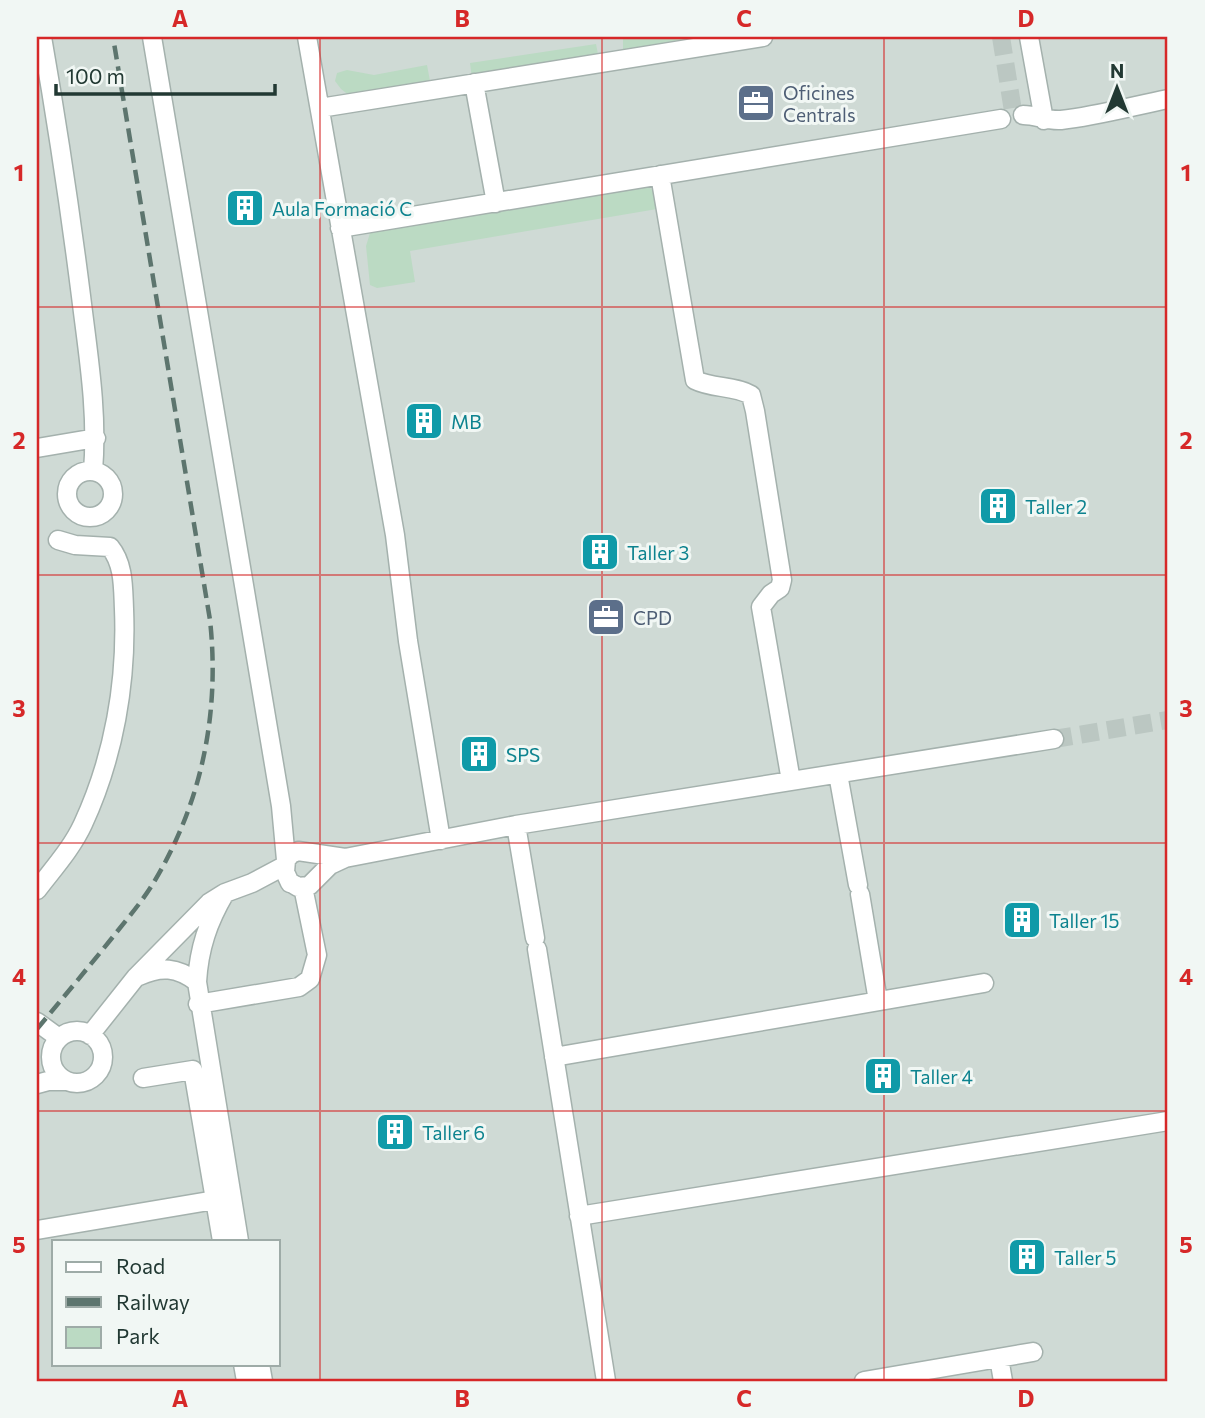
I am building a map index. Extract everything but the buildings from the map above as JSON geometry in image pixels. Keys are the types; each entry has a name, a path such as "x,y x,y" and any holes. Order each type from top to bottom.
{"lane":[{"path":"42,37 62,152 90,369 96,438 93,471"},
{"path":"152,37 284,827 317,955 310,979 299,987 198,1004"},
{"path":"307,37 395,535 408,641 441,840"},
{"path":"320,108 764,37"},
{"path":"1029,37 1044,120"},
{"path":"474,83 496,202"},
{"path":"1023,115 1044,120 1063,120 1168,99"},
{"path":"340,228 1001,119"},
{"path":"660,175 695,380 707,386 740,389 751,394 782,580 780,588 771,594 761,607 790,781"},
{"path":"37,449 96,438"},
{"path":"37,890 67,851 82,825 102,776 118,710 125,640 123,581 116,555 110,547 75,545 58,540"},
{"path":"90,1035 136,977 197,914 225,893 296,867 516,825 1054,739"},
{"path":"838,774 878,1001"},
{"path":"516,825 606,1381"},
{"path":"296,867 309,886 330,865 345,858"},
{"path":"225,893 206,930 198,960 197,982 198,1004 239,1240"},
{"path":"136,977 168,968 186,974 197,982"},
{"path":"554,1056 801,1006 878,1001 984,983"},
{"path":"37,1022 59,1038"},
{"path":"37,1077 59,1038 74,1031 90,1035 101,1048 102,1065 92,1079 84,1082 48,1081 37,1084"},
{"path":"50,1054 57,1075 67,1082"},
{"path":"143,1078 193,1070 222,1240"},
{"path":"579,1216 1168,1121"},
{"path":"37,1230 215,1200"},
{"path":"864,1381 1033,1352"},
{"path":"999,1358 1003,1381"}],"shaded area":[{"path":"37,37 1168,37 1168,1381 37,1381"}],"green space":[{"path":"729,37 615,57 614,52 623,51 623,39"},
{"path":"596,44 599,59 472,79 470,63"},
{"path":"427,65 430,81 464,75 464,81 350,96 335,81 337,73 347,70 374,75"},
{"path":"645,184 655,192 657,209 410,251 415,282 377,288 370,285 366,246 370,233 382,228"}],"tunnel":[{"path":"1001,37 1014,117"},
{"path":"1054,739 1168,720"}],"railway":[{"path":"37,1029 139,904 171,852 204,756 212,689 210,620 113,37"}],"place":[{"name":"Oficines Centrals","path":"756,103"},
{"name":"Aula Formació C","path":"245,208"},
{"name":"MB","path":"424,421"},
{"name":"Taller 2","path":"998,506"},
{"name":"Taller 3","path":"600,552"},
{"name":"CPD","path":"606,617"},
{"name":"SPS","path":"479,754"},
{"name":"Taller 15","path":"1022,920"},
{"name":"Taller 4","path":"883,1076"},
{"name":"Taller 6","path":"395,1132"},
{"name":"Taller 5","path":"1027,1257"}]}
